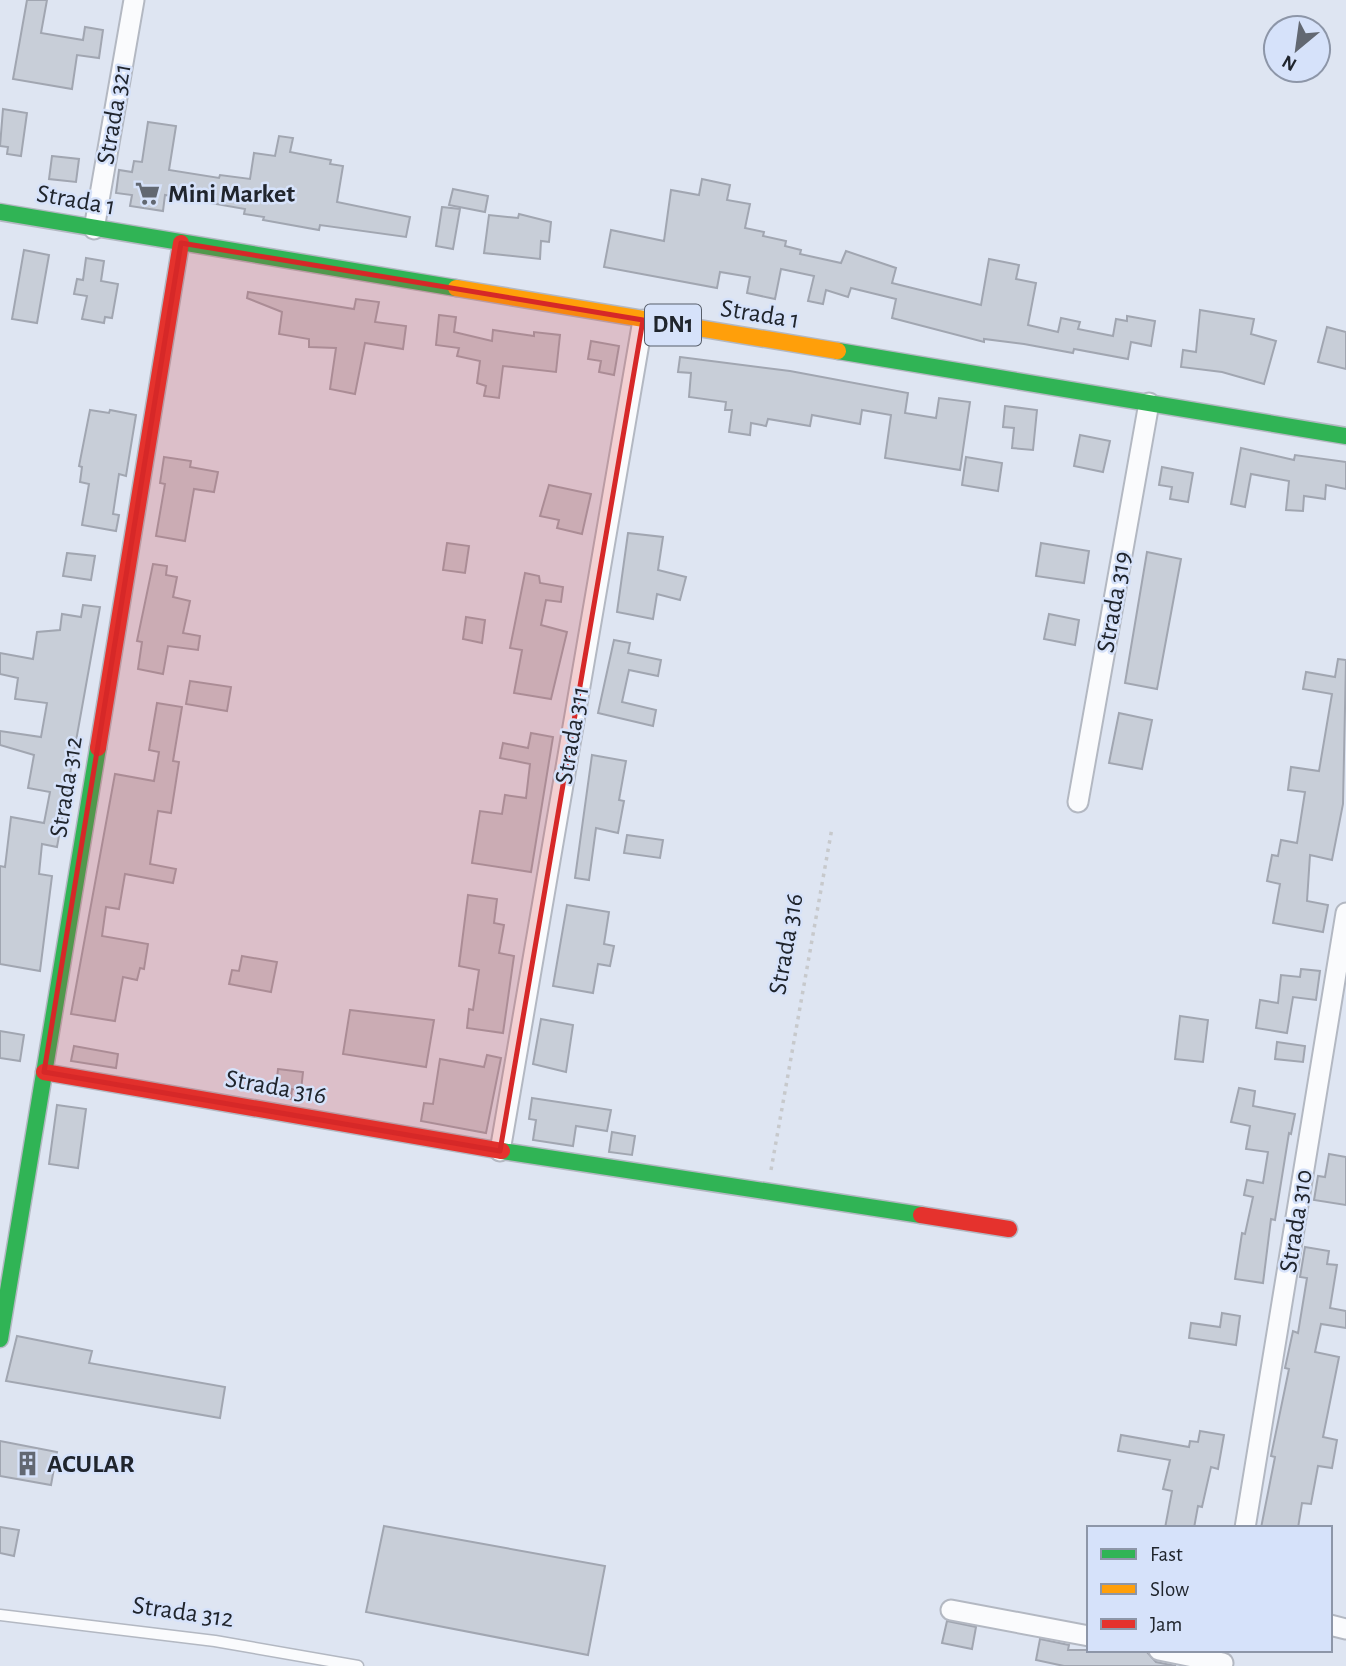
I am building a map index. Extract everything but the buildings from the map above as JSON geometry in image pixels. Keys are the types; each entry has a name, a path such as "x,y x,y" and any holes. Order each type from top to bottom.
{"street":[{"name":"Strada 321","path":"94,229 134,0"},
{"name":"Strada 1","path":"0,212 1346,436"},
{"name":"Strada 312","path":"0,1339 181,243"},
{"name":"Strada 311","path":"500,1151 643,320"},
{"name":"Strada 319","path":"1079,802 1149,403"},
{"name":"Strada 310","path":"1245,1526 1346,913"},
{"name":"Strada 316","path":"44,1072 500,1151 1009,1228"},
{"path":"951,1610 1087,1636"},
{"path":"1172,1652 1223,1660"}],"lane":[{"name":"Strada 312","path":"0,1615 215,1641 358,1666"}],"path":[{"name":"Strada 316","path":"767,1192 832,828"}],"highlighted area":[{"path":"181,243 643,320 500,1151 44,1072"}],"traffic: fast":[{"path":"0,212 456,288"},
{"path":"838,351 1346,436"},
{"path":"0,1339 98,748"},
{"path":"502,1151 921,1215"}],"traffic: slow":[{"path":"456,288 838,351"}],"traffic: jam":[{"path":"98,748 181,243"},
{"path":"44,1072 502,1151"},
{"path":"921,1215 1009,1229"}],"place":[{"name":"Mini Market","path":"148,194"},
{"name":"ACULAR","path":"27,1464"}]}
